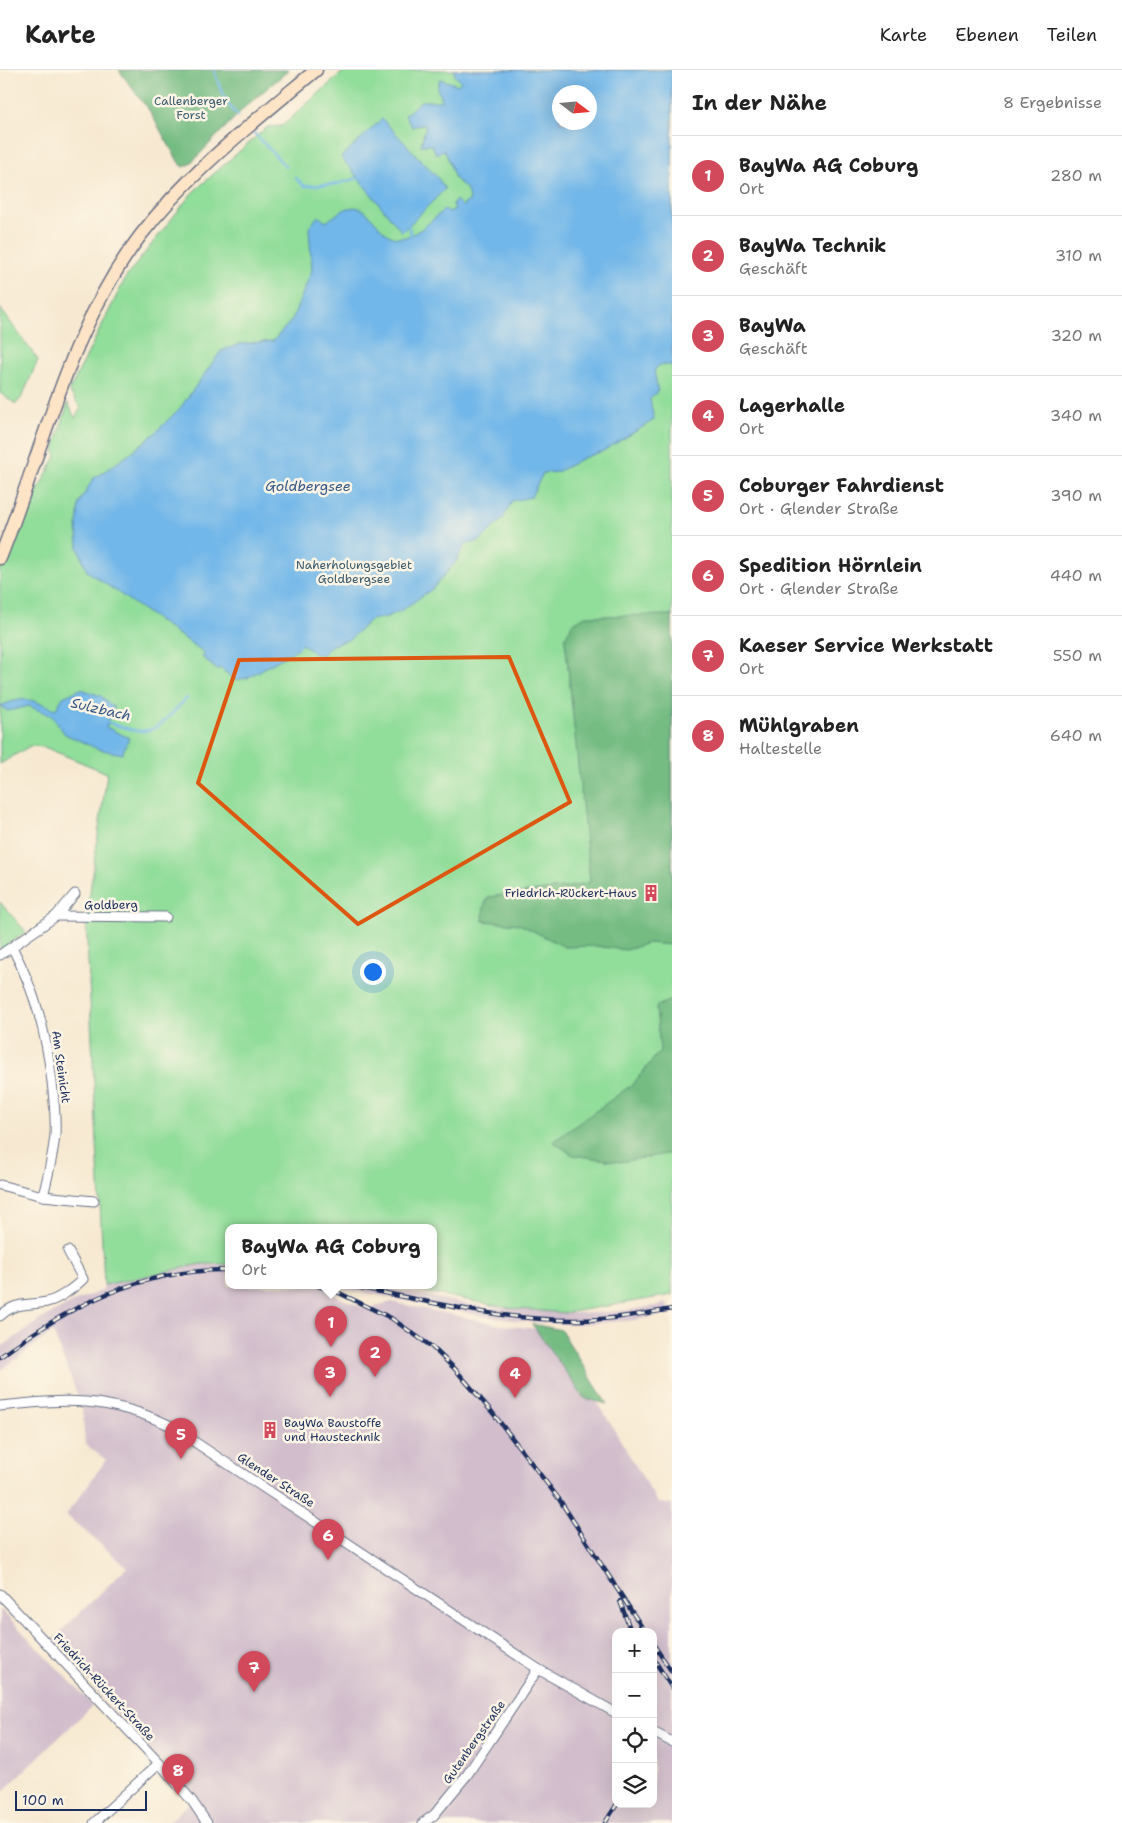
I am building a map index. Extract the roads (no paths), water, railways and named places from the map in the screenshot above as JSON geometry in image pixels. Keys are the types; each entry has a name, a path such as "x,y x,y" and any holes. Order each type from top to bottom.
{"street":[{"path":"0,558 19,510 67,372 91,318 129,253 152,221 190,180 217,154 316,70"},
{"path":"0,955 56,916 74,894"},
{"name":"Goldberg","path":"56,916 166,916"},
{"name":"Am Steinicht","path":"12,947 25,971 38,1008 50,1063 54,1097 55,1134 44,1196"},
{"path":"0,1185 44,1196 94,1201"},
{"path":"0,1316 11,1307 49,1301 76,1286 83,1279 68,1251"},
{"name":"Glender Straße","path":"0,1406 51,1401 103,1403 150,1416 169,1425 538,1669 612,1711"},
{"name":"Friedrich-Rückert-Straße","path":"0,1594 159,1763 193,1803 207,1823"},
{"name":"Gutenbergstraße","path":"423,1823 434,1815 467,1775 538,1669"},
{"path":"657,1734 672,1742"},
{"path":"94,1823 159,1763"}],"water":[{"name":"Goldbergsee","path":"454,70 672,70 672,365 659,365 654,371 658,391 650,399 654,420 603,451 583,458 557,472 543,473 531,497 512,501 503,519 479,541 465,545 455,563 432,589 402,610 387,617 370,620 350,639 330,646 322,655 315,654 302,644 296,650 247,678 235,680 220,668 217,670 202,657 205,653 87,571 78,547 79,503 93,479 127,456 155,433 181,407 221,351 240,344 273,341 292,320 312,270 309,228 318,216 326,222 343,210 356,207 364,210 383,231 391,236 400,238 420,230 445,209 449,212 455,209 453,204 456,200 462,206 470,200 466,188 455,179 446,153 443,150 436,154 432,145 421,145 426,125 412,127 405,115 421,101 441,101 441,96 437,89 440,79 458,85 461,81 455,76"},
{"path":"382,119 437,177 445,189 402,232 341,157"},
{"path":"81,689 101,696 114,708 106,727 129,738 122,754 98,749 65,734 52,716 29,706 8,711 0,706 16,701 28,700 56,709 63,697"}],"waterway":[{"path":"214,70 223,94 238,116"},
{"path":"254,133 286,167"},
{"path":"296,178 304,186 336,184 359,178"},
{"path":"408,224 412,238"},
{"name":"Sulzbach","path":"104,722 146,731 160,725 187,698"}],"railway":[{"path":"0,1357 52,1322 107,1294 165,1276 196,1271 225,1270"},
{"path":"329,1289 391,1318 432,1347 455,1369 492,1412 559,1499 642,1628"},
{"path":"366,1289 493,1314 550,1319 602,1319 672,1309"},
{"path":"620,1601 630,1628"},
{"path":"657,1650 672,1672"},
{"path":"657,1664 672,1688"},
{"path":"605,1823 614,1808"}],"place":[{"name":"Friedrich-Rückert-Haus","path":"651,893"},
{"name":"BayWa AG Coburg","path":"331,1347"},
{"name":"BayWa Technik","path":"375,1377"},
{"name":"BayWa","path":"330,1397"},
{"name":"Lagerhalle","path":"515,1398"},
{"name":"BayWa Baustoffe und Haustechnik","path":"270,1430"},
{"name":"Coburger Fahrdienst","path":"181,1459"},
{"name":"Spedition Hörnlein","path":"328,1560"},
{"name":"Kaeser Service Werkstatt","path":"254,1692"},
{"name":"Mühlgraben","path":"178,1795"}],"park label":[{"name":"Callenberger Forst","path":"191,108"},
{"name":"Naherholungsgebiet Goldbergsee","path":"354,572"}]}
